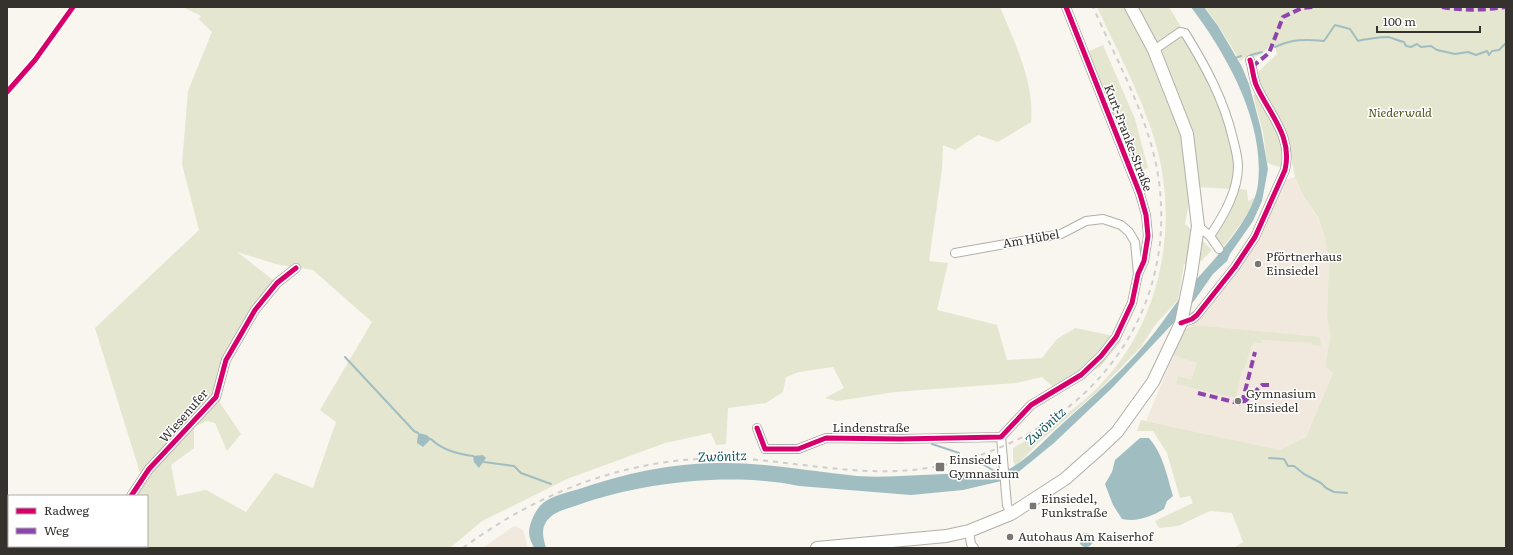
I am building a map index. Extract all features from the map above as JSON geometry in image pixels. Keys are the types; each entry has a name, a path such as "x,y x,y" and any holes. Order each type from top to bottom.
{"main road":[{"path":"817,548 946,536 969,531 1011,514 1065,479 1117,432 1153,382 1181,323 1191,274 1198,226 1187,134 1154,50 1131,7"}],"street":[{"name":"Kurt-Franke-Straße","path":"1001,437 1031,405 1081,375 1102,356 1116,337 1132,303 1138,274 1144,261 1148,236 1146,215 1140,194 1066,7"},
{"path":"1154,50 1180,32 1185,33 1214,82 1228,124 1237,157 1237,174 1232,197 1222,219 1210,236"},
{"path":"1181,323 1192,319 1197,315 1235,267 1255,237 1285,170 1288,159 1281,130 1256,86 1250,60"},
{"name":"Am Hübel","path":"955,253 1061,234 1086,221 1103,219 1121,225 1129,232 1135,242 1138,274"},
{"path":"1198,226 1210,236 1219,249"},
{"name":"Wiesenufer","path":"132,495 149,469 216,397 226,360 255,310 277,283 296,268"},
{"name":"Lindenstraße","path":"757,428 764,449 798,449 826,438 900,439 1001,437"},
{"path":"1001,437 1007,505 1011,514"},
{"path":"969,531 971,544 974,548"}],"shaded area":[{"path":"1295,177 1304,197 1318,218 1325,237 1329,261 1327,317 1330,337 1325,367 1333,373 1306,437 1280,450 1146,421 1184,330 1193,325 1240,267 1260,235 1286,180"},
{"path":"514,526 523,530 528,548 483,548"}],"green space":[{"path":"183,7 1000,7 1027,77 1030,92 1031,122 998,142 978,135 955,150 943,145 942,169 929,261 948,263 937,310 997,325 1007,360 1042,358 1057,339 1075,328 1114,336 1121,341 1100,367 1054,388 1042,377 1016,383 895,392 837,401 825,398 844,388 833,367 799,372 786,377 783,392 766,403 728,408 726,444 716,445 711,433 665,443 567,479 482,521 450,548 109,548 148,547 148,495 132,495 142,479 95,328 199,230 182,164 188,91 212,32 199,19 201,16","holes":["237,252 276,264 313,270 372,322 320,410 336,422 313,488 275,473 246,512 206,490 177,496 171,465 194,448 194,427 207,421 215,423 227,451 241,434 216,397 226,360 277,283"]},
{"path":"1097,7 1126,7 1150,53 1184,135 1190,197 1185,224 1212,250 1201,261 1184,264 1178,300 1155,325 1141,347 1098,391 1037,444 1016,466 1013,461 1013,448 1051,425 1088,397 1109,375 1128,350 1143,322 1154,293 1162,262 1165,231 1165,199 1162,168 1154,138 1135,88"},
{"path":"1131,7 1169,7 1214,82 1237,157 1234,188 1247,190 1248,201 1256,197 1244,219 1224,246 1210,236 1234,189 1195,187 1187,134"},
{"name":"Niederwald","path":"1205,7 1506,7 1506,548 1234,548 1243,542 1232,513 1210,511 1178,526 1159,528 1155,521 1193,503 1190,496 1180,498 1167,453 1153,431 1137,431 1141,420 1280,450 1306,437 1333,373 1325,367 1330,337 1327,317 1329,261 1325,237 1318,217 1304,197 1295,177 1290,151 1259,85 1256,74 1277,54 1275,46 1269,46 1260,55 1254,57 1247,56 1240,61"},
{"path":"1103,45 1135,119 1148,168 1135,172 1087,52"},
{"path":"1259,94 1283,142 1283,168 1267,163 1263,132 1253,95"},
{"path":"1193,325 1320,337 1321,346 1312,345 1312,343 1262,340 1262,343 1255,343 1252,345 1244,369 1242,369 1236,398 1176,384 1178,376 1191,380 1197,363 1173,355 1184,330"}],"water":[{"path":"1191,7 1204,7 1218,26 1242,67 1249,84 1261,129 1268,169 1262,201 1253,221 1230,254 1227,261 1213,274 1194,301 1113,387 1054,443 1010,479 963,490 911,495 799,486 773,482 717,480 659,485 631,490 603,497 555,514 545,524 543,530 546,548 534,548 530,539 529,529 533,516 543,503 560,494 633,473 688,464 742,463 868,477 945,474 983,475 995,474 1004,471 1022,461 1110,381 1145,345 1181,297 1229,242 1255,198 1258,184 1259,161 1256,137 1249,113 1241,90 1218,46"},
{"path":"418,433 427,435 431,439 423,447 417,443"},
{"path":"1140,438 1149,438 1158,451 1173,496 1167,501 1164,509 1154,514 1133,520 1122,519 1113,505 1105,484 1112,472 1115,460"},
{"path":"483,455 486,458 479,468 474,462 473,456"},
{"path":"1083,533 1089,533 1093,537 1093,543 1089,547 1083,547 1079,543 1079,537"}],"waterway":[{"path":"1275,47 1287,42 1299,40 1324,41 1335,25 1350,29 1358,41 1388,37 1404,42 1406,46 1411,47 1417,44 1421,47 1431,46 1437,50 1455,54 1468,52 1476,55 1487,51 1489,55 1492,51 1499,50 1506,43"},
{"path":"1251,55 1262,52"},
{"path":"1235,58 1241,56"},
{"path":"345,357 414,431 418,433"},
{"path":"431,439 435,443 450,451 473,456"},
{"path":"932,444 959,453"},
{"path":"1269,458 1284,459 1288,466 1294,466 1304,474 1321,483 1326,488 1334,492 1347,493"},
{"path":"484,462 514,466 521,473 551,484"},
{"path":"981,463 999,474"}],"railway":[{"path":"463,548 496,525 530,506 566,489 603,476 640,467 679,461 718,458 758,460 859,471 900,471 921,469 976,457 1026,435 1069,406 1106,370 1134,327 1153,279 1161,226 1157,169 1146,127 1130,86 1093,7"}],"marked path":[{"path":"1252,67 1269,53 1283,17 1302,8 1313,7"},
{"path":"1442,7 1474,10 1506,7"},
{"path":"1242,403 1255,352"},
{"path":"1198,393 1242,404 1262,385 1272,385"}],"cycle path":[{"path":"7,92 35,60 73,7"},
{"path":"757,428 765,449 798,449 826,438 900,439 1001,437 1031,405 1081,375 1101,356 1116,337 1132,303 1138,274 1144,261 1148,236 1146,215 1140,194 1066,7"},
{"path":"1181,323 1192,319 1197,315 1235,267 1255,237 1285,170 1287,158 1283,137 1257,87 1250,60"},
{"path":"132,495 149,469 216,397 226,360 255,310 277,283 296,268"}],"place":[{"name":"Pförtnerhaus Einsiedel","path":"1258,264"},
{"name":"Gymnasium Einsiedel","path":"1238,401"},
{"name":"Einsiedel Gymnasium","path":"940,467"},
{"name":"Einsiedel, Funkstraße","path":"1033,506"},
{"name":"Autohaus Am Kaiserhof","path":"1010,537"}],"water label":[{"name":"Zwönitz","path":"1045,426"},
{"name":"Zwönitz","path":"722,456"}]}
